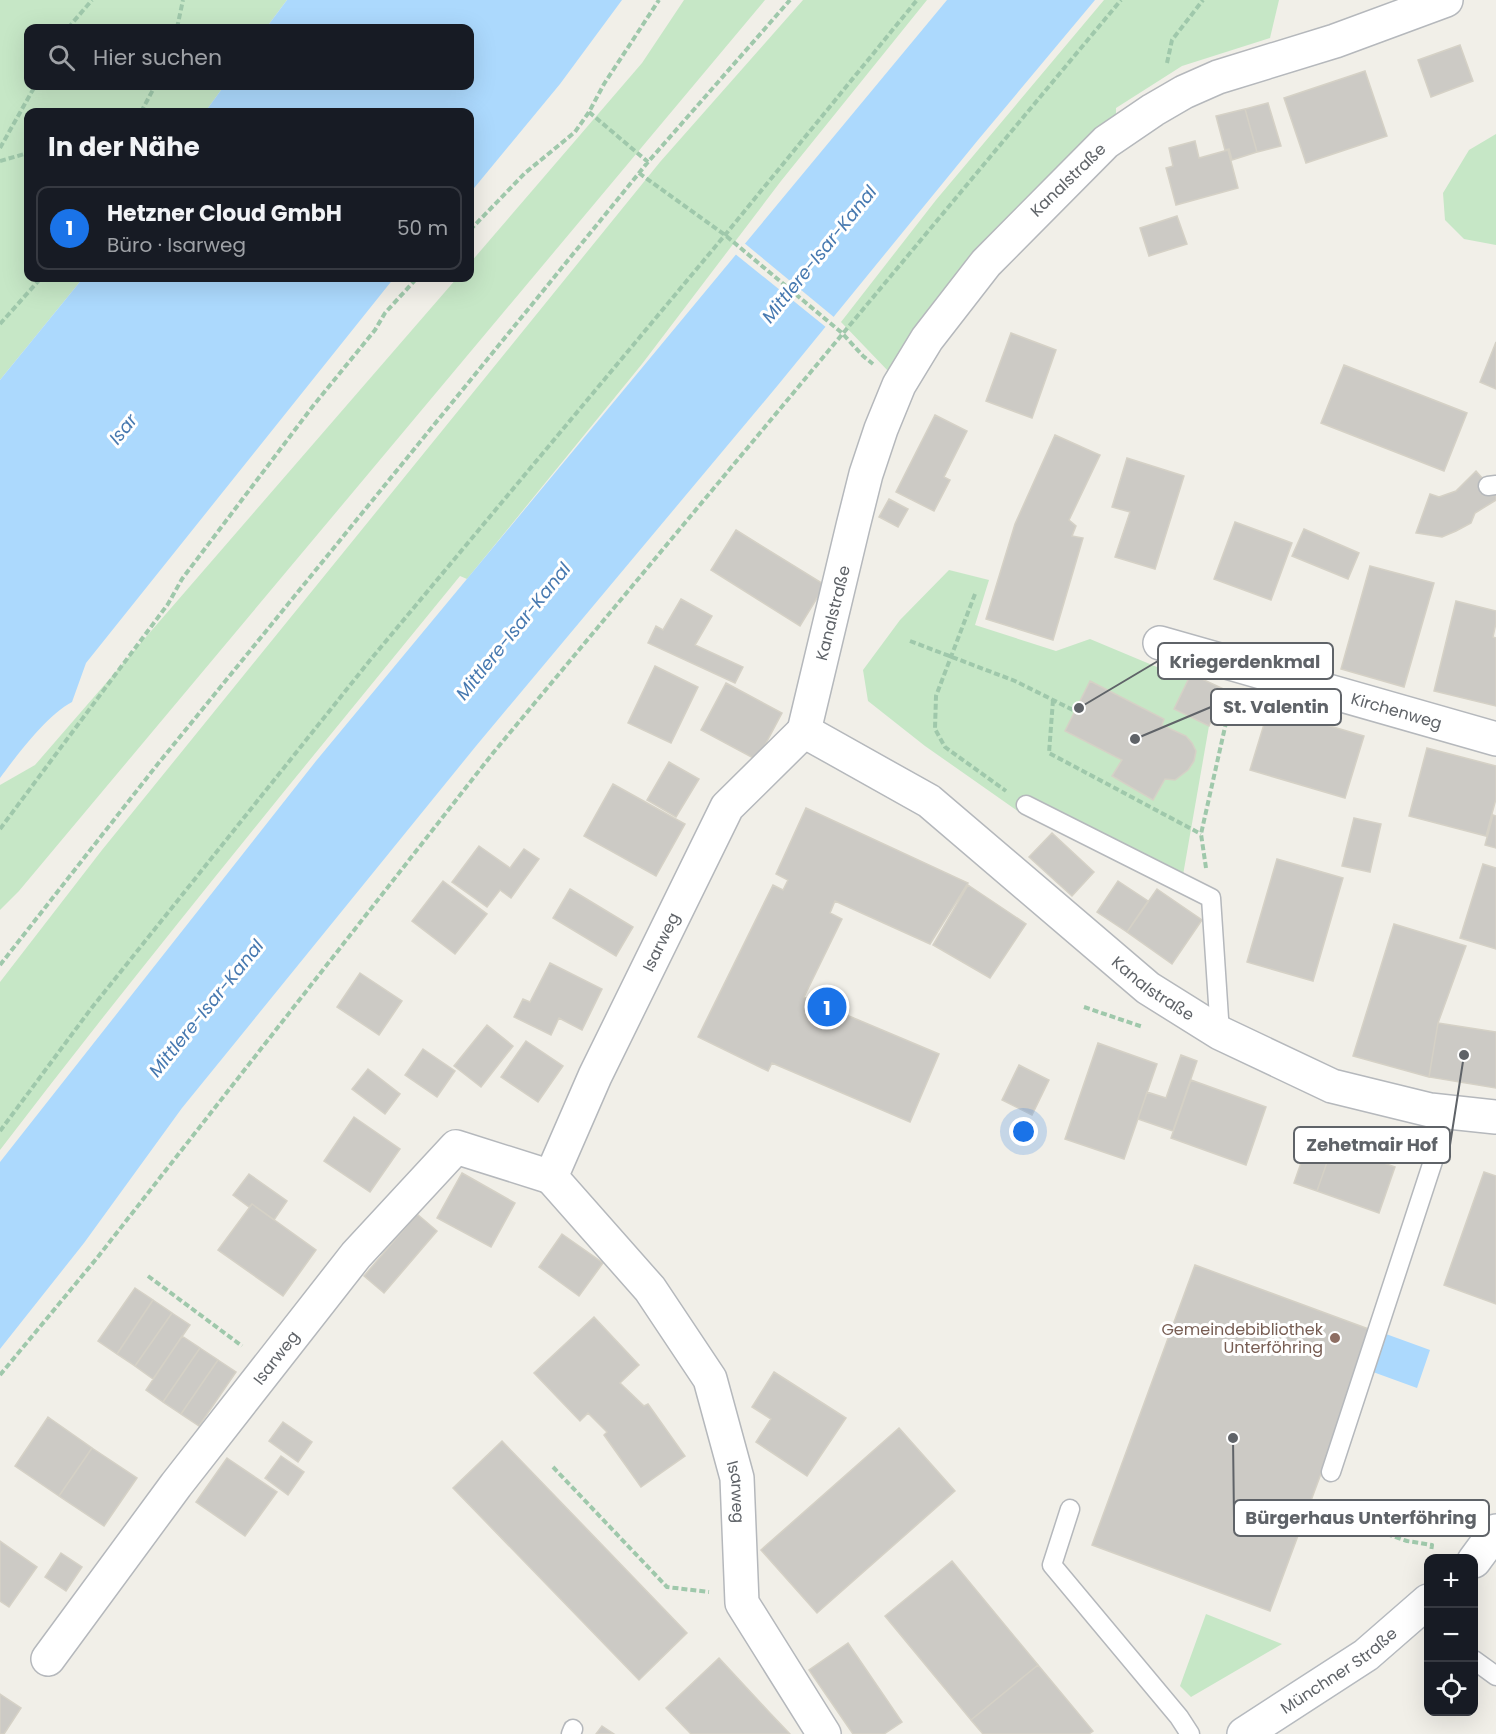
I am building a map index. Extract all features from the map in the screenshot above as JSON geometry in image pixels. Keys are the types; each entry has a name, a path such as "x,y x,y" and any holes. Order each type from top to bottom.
{"street":[{"name":"Kanalstraße","path":"1446,0 1335,41 1218,77 1153,110 1106,142 986,263 927,339 899,385 881,429 866,474 804,731 929,801 1148,988 1220,1034 1332,1086 1430,1110 1496,1117"},
{"name":"Kirchenweg","path":"1160,643 1496,739"},
{"name":"Isarweg","path":"551,1177 595,1076 727,807 804,731"},
{"name":"Isarweg","path":"48,1659 176,1485 356,1255 456,1148 551,1177 650,1288 710,1378 737,1478 742,1603 824,1734"},
{"path":"1478,1554 1496,1531"},
{"name":"Münchner Straße","path":"1244,1734 1366,1655 1424,1610"}],"lane":[{"path":"1026,805 1211,898 1220,1034"},
{"path":"1330,1472 1439,1143"},
{"path":"1070,1509 1052,1565 1179,1717 1190,1734"},
{"path":"1476,1662 1496,1676"}],"path":[{"path":"71,24 92,0"},
{"path":"178,24 183,0"},
{"path":"474,226 525,173 575,132 659,0"},
{"path":"0,965 157,765 648,162 790,0"},
{"path":"0,1131 90,1010 371,659 725,235 917,0"},
{"path":"0,1375 96,1258 493,753 1121,0"},
{"path":"1184,93 1166,69 1167,62 1172,40 1203,1"},
{"path":"0,148 33,90"},
{"path":"143,108 153,90"},
{"path":"589,112 648,162"},
{"path":"0,161 24,154"},
{"path":"639,174 725,235 842,333 863,356 899,385"},
{"path":"0,324 37,282"},
{"path":"0,829 168,604 182,579 300,422 375,330 385,313 413,282"},
{"path":"975,594 936,696 936,729 945,747 1026,805"},
{"path":"910,641 1014,681 1075,711"},
{"path":"1211,898 1201,834 1239,666"},
{"path":"1053,700 1049,753 1201,834"},
{"path":"147,1276 269,1366"},
{"path":"554,1467 668,1587 716,1593"},
{"path":"1378,1531 1407,1541 1432,1545 1431,1552"}],"green space":[{"path":"0,0 287,0 269,24 24,24 24,90 221,90 208,108 24,108 24,282 80,282 0,380"},
{"path":"684,0 765,0 19,891 0,910 0,785 35,765 454,282 474,282 474,258 642,63"},
{"path":"803,0 927,0 781,181 642,364 467,579 460,576 170,933 0,1150 0,982 102,850 660,162"},
{"path":"1104,0 1279,0 1270,38 1182,66 1116,108 1116,116 890,373 841,322 936,200"},
{"path":"1496,134 1496,245 1464,239 1445,220 1443,193 1469,150"},
{"path":"949,570 989,580 975,625 1056,651 1090,639 1188,680 1174,709 1209,726 1183,875 1031,798 1022,814 925,746 868,701 863,670 900,620"},
{"path":"1206,1614 1282,1644 1191,1697 1180,1686"}],"water":[{"path":"287,0 622,0 560,84 474,188 474,108 208,108 221,90 474,90 474,24 269,24"},
{"name":"Mittlere-Isar-Kanal","path":"947,0 1095,0 778,385 476,746 182,1108 84,1243 0,1349 0,1162 316,761"},
{"name":"Isar","path":"80,282 391,282 86,663 72,702 43,726 0,778 0,380"},
{"path":"1386,1334 1430,1350 1417,1388 1373,1372"}],"pier":[{"path":"743,242 835,318 827,328 734,253"}],"building":[{"path":"1460,45 1473,81 1431,97 1418,60"},
{"path":"1365,71 1387,136 1306,163 1284,98"},
{"path":"1268,103 1281,146 1257,152 1245,109"},
{"path":"1245,109 1257,152 1232,160 1229,149 1225,150 1216,116"},
{"path":"1195,141 1199,158 1228,150 1238,188 1176,205 1166,168 1173,166 1169,148"},
{"path":"1177,216 1187,244 1149,256 1140,228"},
{"path":"1011,333 1056,350 1032,418 986,401"},
{"path":"1496,342 1496,389 1480,382"},
{"path":"1344,365 1467,413 1444,471 1321,423"},
{"path":"935,415 967,431 944,477 950,480 934,511 896,492"},
{"path":"1055,435 1100,455 1069,520 1076,526 1072,536 1083,538 1053,640 986,619 1015,524"},
{"path":"1127,458 1184,476 1155,569 1115,557 1130,512 1112,507"},
{"path":"1476,471 1496,494 1496,500 1475,513 1471,523 1442,537 1416,533 1430,494 1439,497 1456,491"},
{"path":"889,499 908,509 898,527 879,517"},
{"path":"1235,522 1292,543 1271,600 1214,579"},
{"path":"1304,529 1359,553 1348,579 1292,556"},
{"path":"736,530 825,585 800,626 711,570"},
{"path":"1370,566 1434,583 1404,687 1341,669"},
{"path":"681,599 712,616 695,645 743,667 735,683 648,643 656,626 663,630"},
{"path":"1456,601 1496,611 1493,637 1496,638 1496,706 1434,691"},
{"path":"655,666 698,687 671,743 628,723"},
{"path":"1191,674 1226,690 1209,726 1174,709"},
{"path":"1090,681 1164,719 1162,725 1186,736 1192,743 1196,751 1194,761 1188,770 1175,780 1165,779 1153,800 1112,776 1122,760 1065,731"},
{"path":"726,683 782,713 757,760 701,730"},
{"path":"1269,708 1364,736 1345,798 1250,770"},
{"path":"1427,748 1496,766 1496,799 1486,836 1409,816"},
{"path":"669,762 699,779 676,817 647,800"},
{"path":"613,784 685,824 656,876 584,836"},
{"path":"806,808 968,883 930,944 835,901 830,913 842,919 804,997 939,1054 910,1122 772,1063 768,1071 698,1037 773,885 783,890 788,880 776,874"},
{"path":"1493,815 1496,816 1496,848 1485,845"},
{"path":"1354,818 1381,824 1370,872 1342,866"},
{"path":"1052,833 1094,872 1072,896 1029,857"},
{"path":"479,846 510,868 524,849 539,859 511,898 500,890 487,907 452,882"},
{"path":"1277,859 1343,878 1313,981 1247,962"},
{"path":"1483,864 1496,868 1496,949 1460,938"},
{"path":"443,881 487,914 455,954 412,921"},
{"path":"1118,881 1148,901 1127,932 1097,912"},
{"path":"968,885 1026,924 990,978 933,945"},
{"path":"570,889 633,927 616,956 553,918"},
{"path":"1157,889 1202,920 1172,964 1127,932"},
{"path":"1394,924 1466,946 1438,1023 1429,1077 1353,1056"},
{"path":"550,963 602,989 582,1030 559,1018 551,1035 514,1017 523,999 530,1002"},
{"path":"360,973 402,1001 379,1035 337,1007"},
{"path":"1438,1023 1496,1032 1496,1088 1429,1077"},
{"path":"487,1025 513,1046 481,1087 454,1066"},
{"path":"526,1041 563,1066 538,1102 501,1077"},
{"path":"1098,1043 1157,1064 1124,1159 1065,1139"},
{"path":"423,1049 455,1071 437,1097 405,1075"},
{"path":"1181,1055 1197,1061 1173,1131 1138,1119 1147,1092 1166,1098"},
{"path":"1019,1065 1049,1080 1032,1115 1002,1100"},
{"path":"368,1069 400,1094 385,1114 352,1089"},
{"path":"1191,1080 1266,1107 1246,1165 1171,1138"},
{"path":"354,1117 400,1149 370,1192 324,1161"},
{"path":"1310,1137 1333,1145 1317,1191 1294,1183"},
{"path":"1333,1145 1395,1167 1379,1213 1317,1191"},
{"path":"1484,1172 1496,1176 1496,1304 1444,1285"},
{"path":"462,1173 515,1203 491,1247 437,1218"},
{"path":"249,1174 287,1201 274,1220 252,1204 249,1207 233,1195"},
{"path":"252,1204 316,1250 283,1296 218,1250"},
{"path":"417,1214 437,1231 384,1293 364,1276"},
{"path":"562,1234 603,1263 579,1296 539,1267"},
{"path":"1195,1265 1374,1331 1270,1611 1092,1545"},
{"path":"135,1288 153,1300 117,1354 98,1341"},
{"path":"153,1300 172,1313 135,1366 117,1354"},
{"path":"172,1313 190,1325 153,1379 135,1366"},
{"path":"594,1317 639,1365 620,1383 644,1406 648,1404 685,1456 641,1487 604,1435 607,1432 588,1413 580,1421 534,1373"},
{"path":"182,1336 200,1348 163,1402 146,1390"},
{"path":"200,1348 218,1360 181,1414 163,1402"},
{"path":"218,1360 236,1372 199,1426 181,1414"},
{"path":"774,1372 846,1418 807,1476 756,1442 771,1419 752,1407"},
{"path":"48,1417 92,1448 59,1496 15,1466"},
{"path":"283,1422 312,1442 298,1462 269,1441"},
{"path":"899,1428 955,1491 817,1613 761,1550"},
{"path":"502,1441 687,1633 639,1680 453,1488"},
{"path":"92,1448 137,1478 104,1526 59,1496"},
{"path":"281,1456 304,1472 288,1495 265,1478"},
{"path":"227,1458 277,1492 245,1536 196,1502"},
{"path":"0,1541 37,1567 9,1607 0,1601"},
{"path":"61,1553 82,1567 66,1591 45,1577"},
{"path":"952,1561 1038,1665 971,1720 885,1616"},
{"path":"848,1643 902,1722 884,1734 853,1734 809,1670"},
{"path":"719,1658 790,1734 691,1734 666,1708"},
{"path":"1038,1665 1093,1731 1089,1734 983,1734 971,1720"},
{"path":"0,1694 21,1708 4,1734 0,1734"},
{"path":"602,1726 614,1734 596,1734"}],"place":[{"name":"Kriegerdenkmal","path":"1079,708"},
{"name":"St. Valentin","path":"1135,739"},
{"name":"Hetzner Cloud GmbH","path":"827,1007"},
{"name":"Zehetmair Hof","path":"1464,1055"},
{"name":"Gemeindebibliothek Unterföhring","path":"1335,1338"},
{"name":"Bürgerhaus Unterföhring","path":"1233,1438"}]}
